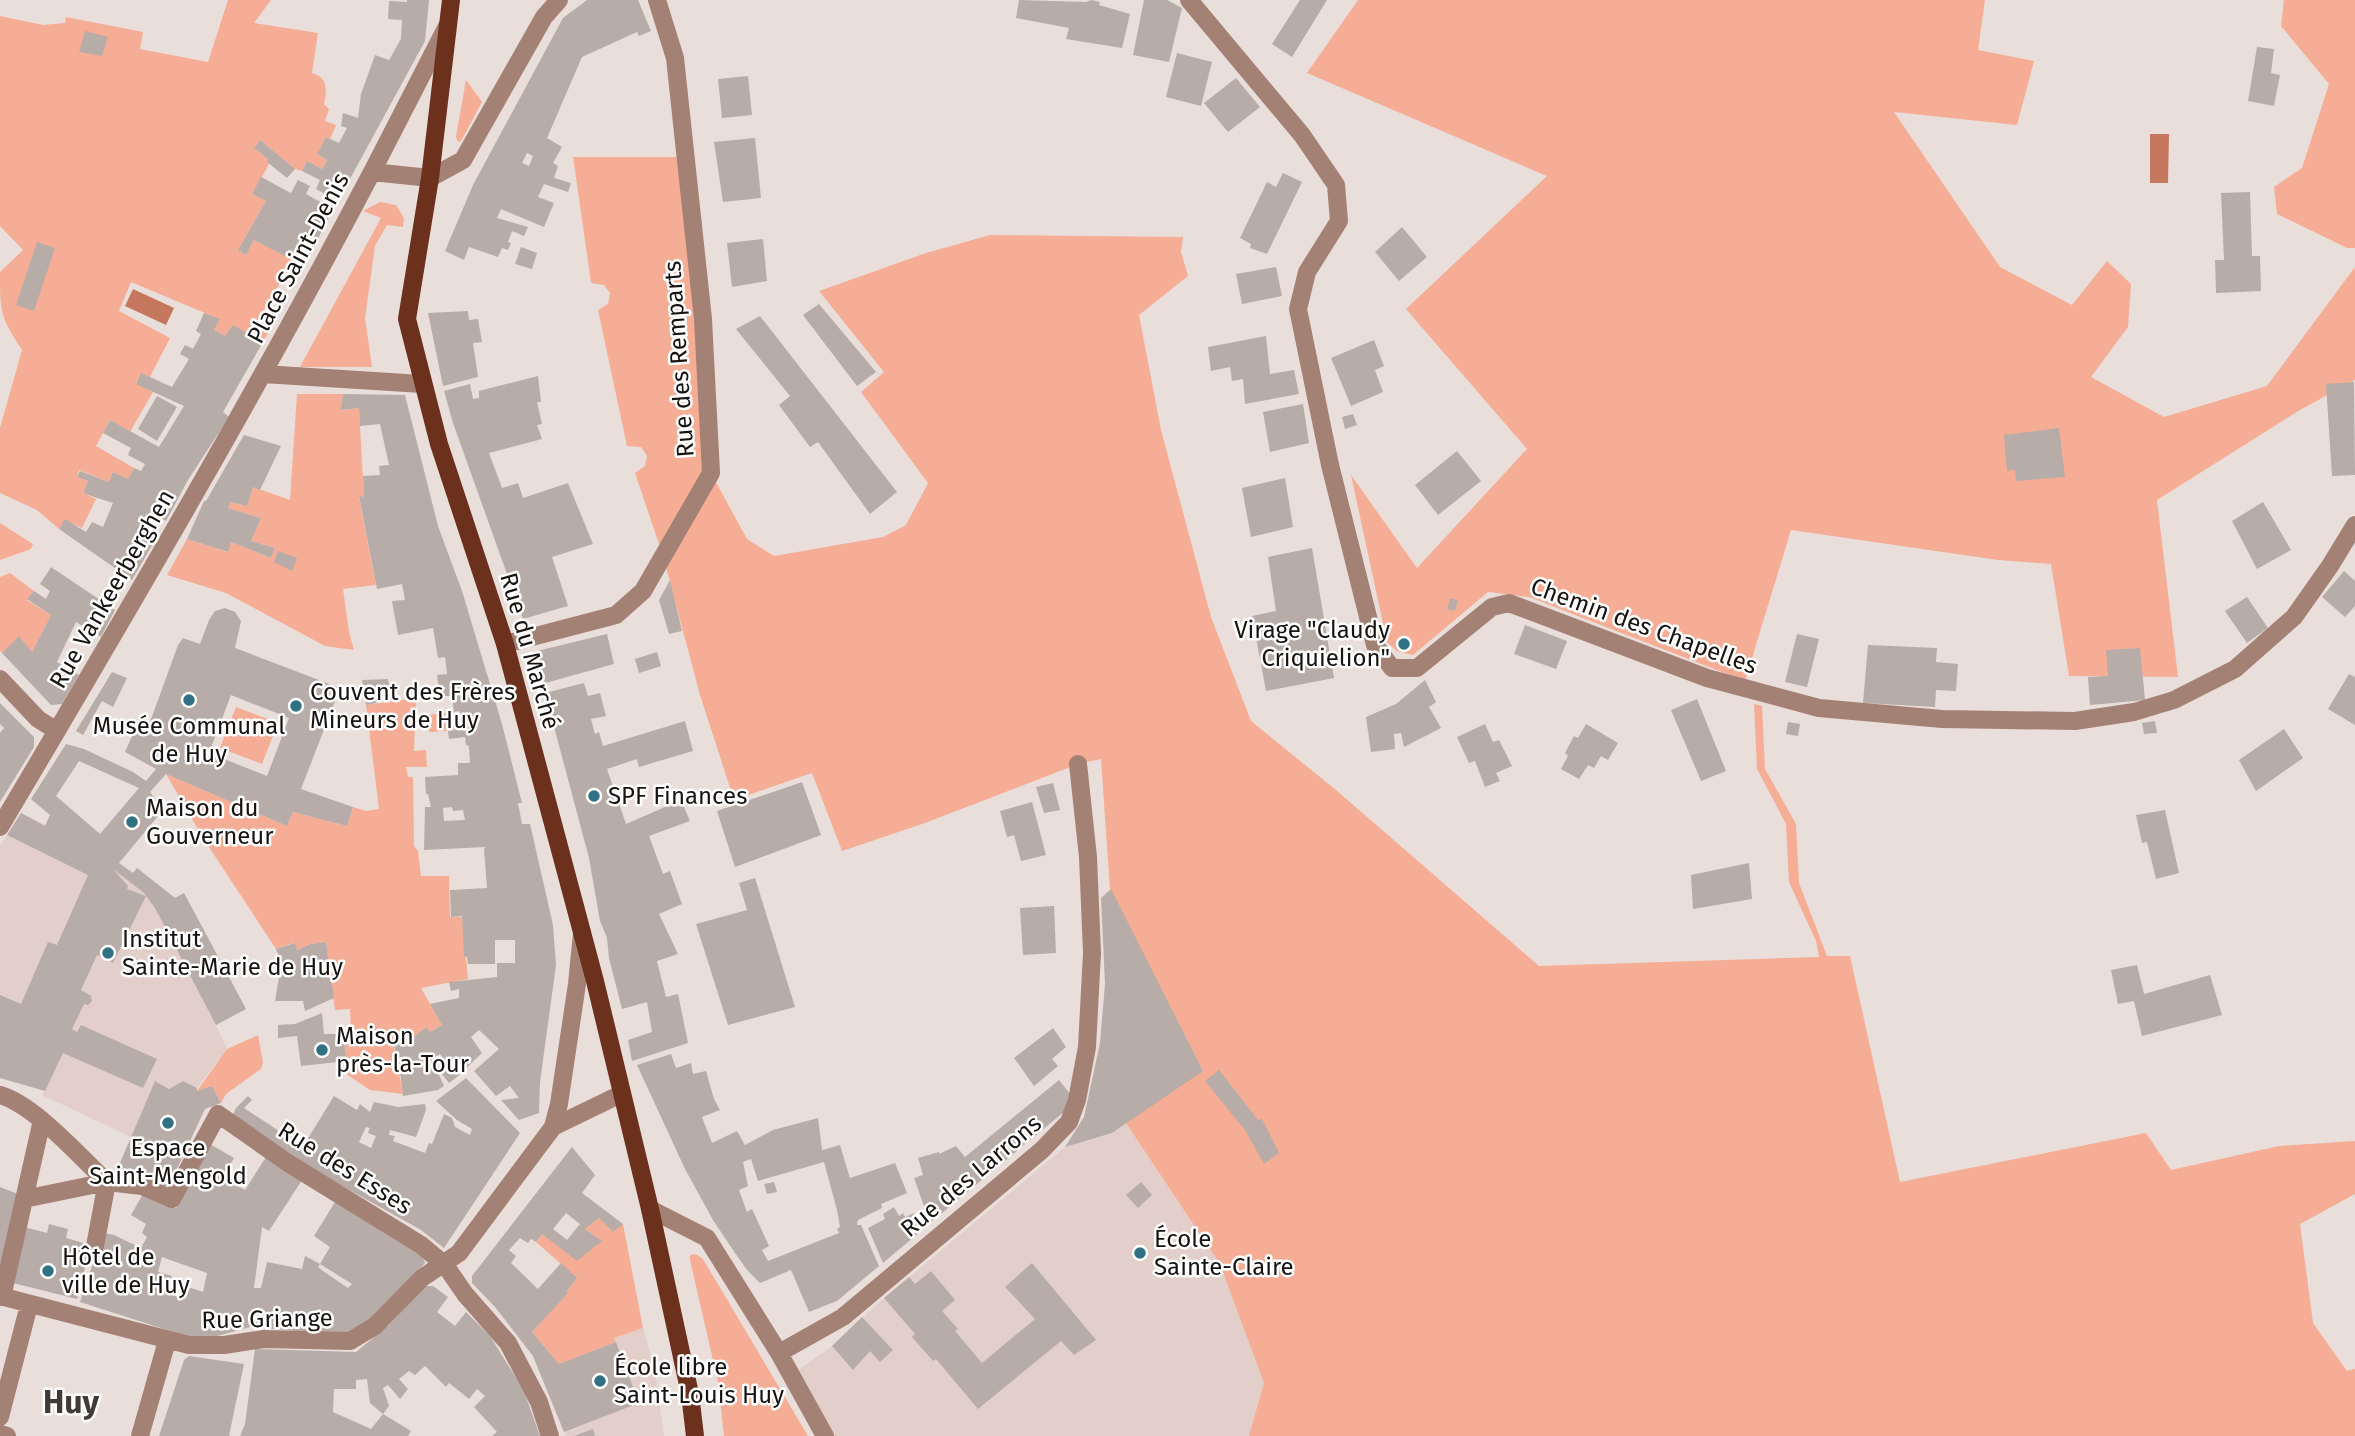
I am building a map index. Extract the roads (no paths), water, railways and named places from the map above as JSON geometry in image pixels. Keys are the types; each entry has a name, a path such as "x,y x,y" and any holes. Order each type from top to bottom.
{"main road":[{"name":"Place Saint-Denis","path":"422,384 407,319 430,178 451,0"},
{"name":"Rue du Marché","path":"422,384 505,644 582,933 650,1209 690,1394 695,1436"}],"street":[{"path":"430,178 463,160 544,17 559,0"},
{"name":"Rue des Remparts","path":"505,644 616,615 643,592 711,473 703,318 675,58 657,0"},
{"name":"Chemin des Chapelles","path":"1189,0 1302,135 1336,185 1339,221 1307,272 1298,309 1330,465 1375,645 1392,668 1417,668 1492,607 1509,603 1707,678 1819,708 1942,719 2075,721 2134,712 2174,700 2235,669 2294,617 2355,525"},
{"name":"Place Saint-Denis","path":"422,384 263,374 372,172 449,20"},
{"name":"Place Saint-Denis","path":"372,172 430,178"},
{"name":"Rue Vankeerberghen","path":"0,827 148,578 263,374"},
{"path":"0,679 37,719 57,731"},
{"name":"Rue des Larrons","path":"779,1353 843,1317 1042,1150 1069,1122 1077,1100 1087,1047 1092,953 1088,856 1078,764"},
{"name":"Rue du Marché","path":"554,1128 577,984 582,933"},
{"path":"554,1128 621,1094"},
{"path":"6,1097 42,1120 107,1182"},
{"name":"Rue des Esses","path":"107,1182 142,1186 172,1199 218,1114 288,1163 421,1245 445,1265 465,1294 508,1343 539,1402 551,1436"},
{"path":"1,1297 42,1120"},
{"name":"Rue Griange","path":"1,1297 29,1305 76,1308 167,1341 189,1345 224,1345 264,1339 350,1341 375,1325 422,1278 445,1265 459,1253 554,1128"},
{"path":"23,1199 107,1182"},
{"path":"95,1246 107,1182"},
{"path":"650,1209 707,1238 779,1353 825,1436"},
{"path":"0,1417 29,1305"},
{"path":"141,1436 167,1341"},
{"path":"0,1434 7,1436"}],"place":[{"name":"Virage \"Claudy Criquielion\"","path":"1404,644"},
{"name":"Musée Communal de Huy","path":"189,700"},
{"name":"Couvent des Frères Mineurs de Huy","path":"296,706"},
{"name":"SPF Finances","path":"594,796"},
{"name":"Maison du Gouverneur","path":"132,822"},
{"name":"Institut Sainte-Marie de Huy","path":"108,953"},
{"name":"Maison près-la-Tour","path":"322,1050"},
{"name":"Espace Saint-Mengold","path":"168,1123"},
{"name":"École Sainte-Claire","path":"1140,1253"},
{"name":"Hôtel de ville de Huy","path":"48,1271"},
{"name":"École libre Saint-Louis Huy","path":"600,1381"}],"district":[{"name":"Huy","path":"71,1402"}]}
